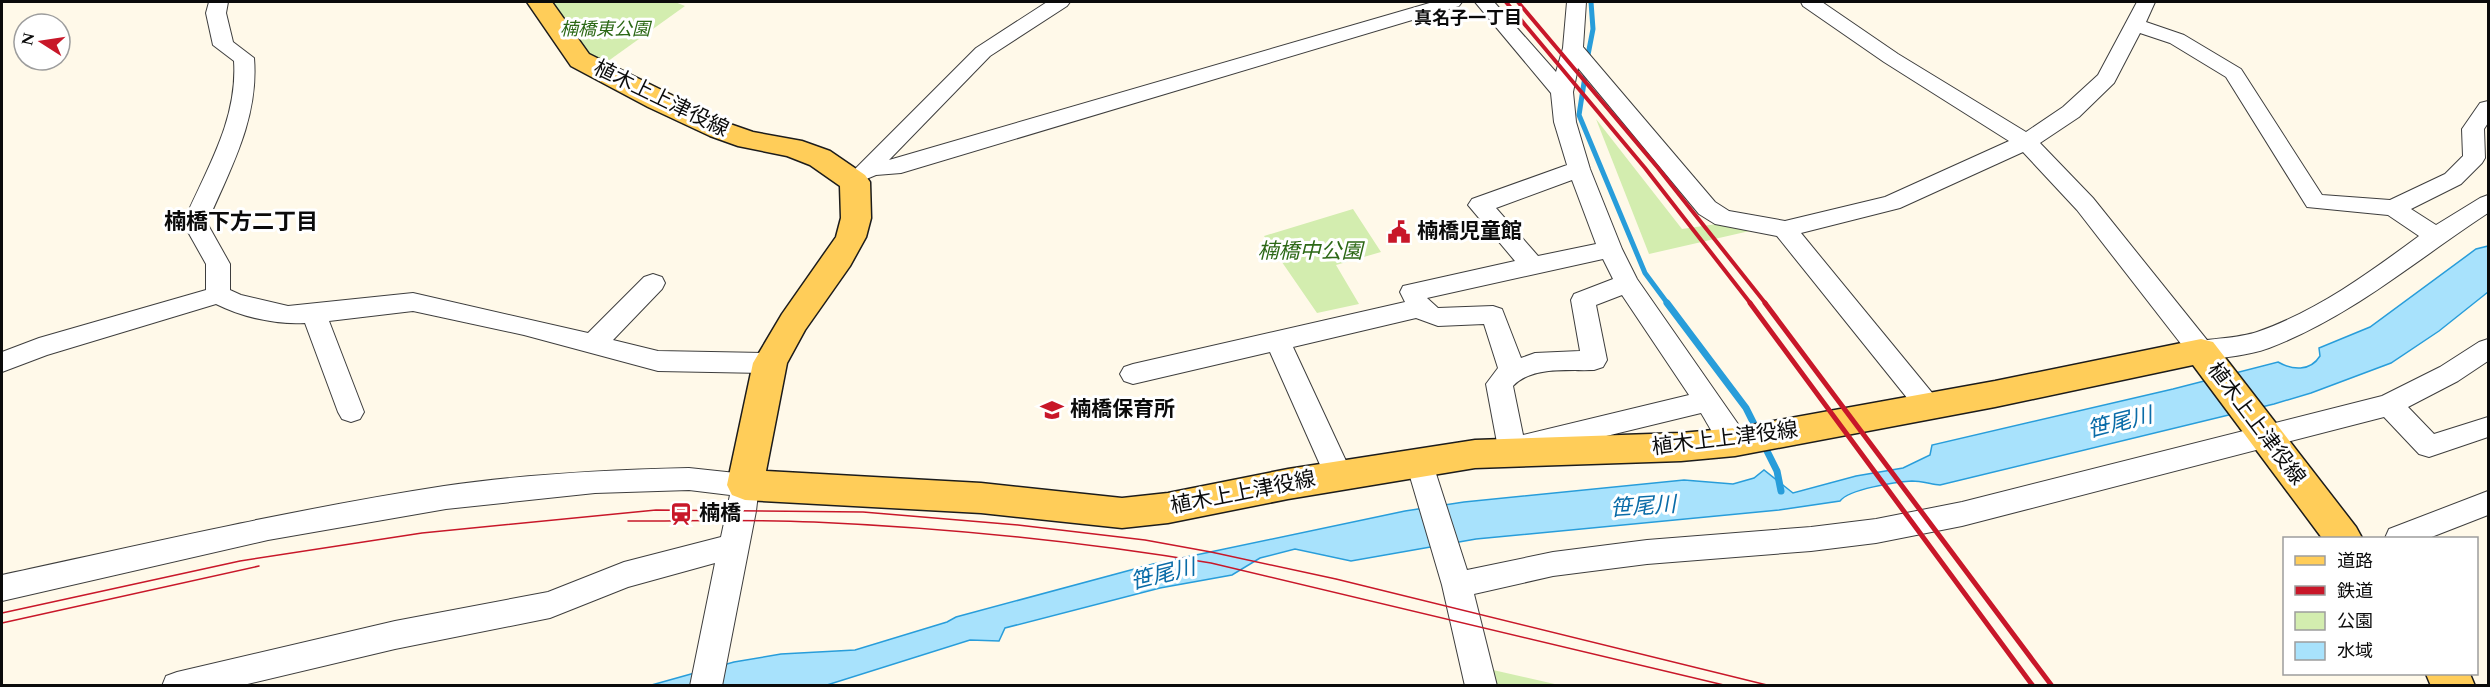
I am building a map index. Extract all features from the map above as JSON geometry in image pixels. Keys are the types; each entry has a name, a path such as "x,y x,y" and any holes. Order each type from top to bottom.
{"main road":[{"name":"植木上上津役線","path":"539,2 580,60 720,130 748,140 792,148 863,174"},
{"path":"745,485 770,363 792,322 839,258 851,237 863,174"},
{"name":"植木上上津役線","path":"745,485 981,498 1122,513 1168,508 1339,476 1423,472 1499,451 1681,447 1735,442 2204,355 2342,537"}],"street":[{"path":"218,295 218,264 195,224 234,136 242,103 246,69 244,58 223,45 216,13 219,2"},
{"path":"863,174 983,52 1060,2"},
{"path":"863,174 893,168 1452,2"},
{"path":"1484,2 1562,92"},
{"path":"1577,2 1573,48 1562,92 1565,122 1579,169 1610,249 1627,283 1735,442"},
{"path":"1810,2 1891,58 2026,142 2085,204 2204,355 2260,341 2312,318 2366,288 2436,236 2488,203"},
{"path":"1573,48 1707,207 1723,218 1785,229 1892,203 2026,142 2071,112 2107,78 2136,26 2146,2"},
{"path":"2136,26 2177,39 2234,73 2315,202 2393,207 2452,179 2474,158 2472,129 2488,108"},
{"path":"1533,266 1480,205 1579,169"},
{"path":"2393,207 2436,236"},
{"path":"1785,229 1929,407"},
{"path":"1512,370 1493,315 1438,317 1429,315 1420,308 1412,292 1610,249"},
{"path":"593,344 653,283"},
{"path":"1627,283 1583,300 1594,360 1535,363 1512,370 1499,384 1499,451 1708,401"},
{"path":"2,362 39,348 218,295 235,303 288,315 413,302 524,326 658,362 770,363"},
{"path":"1133,374 1420,308"},
{"path":"314,314 351,412"},
{"path":"1278,341 1339,476"},
{"path":"1455,580 1647,552 1811,539 1876,531 1962,514 2262,431 2389,405 2449,374 2488,349"},
{"path":"2389,405 2429,446 2488,427"},
{"path":"1423,472 1455,580 1481,686"},
{"path":"2,588 268,528 446,497 595,482 689,479 745,485 706,686"},
{"path":"2402,537 2488,503"},
{"path":"177,686 395,636 550,605 624,575 732,555"}],"green space":[{"name":"楠橋東公園","path":"548,2 675,2 685,6 604,64 585,51"},
{"path":"1596,119 1682,229 1724,223 1754,230 1649,254"},
{"name":"楠橋中公園","path":"1353,209 1381,252 1336,265 1359,304 1317,313 1264,236"},
{"path":"1493,670 1559,685 1496,685"}],"water":[{"name":"笹尾川","path":"2488,246 2488,292 2439,331 2391,363 2311,393 2274,404 1940,485 1915,481 1895,483 1853,493 1840,501 1779,510 1476,539 1351,561 1295,549 1260,558 1232,575 1160,588 1005,628 999,641 970,640 827,685 648,686 734,662 781,654 855,650 947,622 956,617 1153,564 1405,511 1464,502 1684,480 1733,484 1754,478 1764,470 1793,493 1856,476 1903,468 1930,455 1932,445 2278,362 2289,367 2306,367 2320,356 2319,348 2370,327 2476,249"}],"waterway":[{"path":"1587,60 1593,29 1591,2"},
{"path":"1586,70 1579,115 1645,273 1668,304"},
{"path":"1667,303 1746,408 1757,430"},
{"path":"1764,445 1777,471 1781,491"}],"tram line":[{"path":"2,613 240,561 422,533 656,510 863,512 1018,525 1145,540 1211,552 1336,579 1771,686"},
{"path":"628,521 768,521 864,525 1013,536 1162,555 1211,563 1728,686"},
{"path":"2,623 259,566"}],"railway":[{"path":"1506,2 1645,168 1751,304"},
{"path":"1518,2 1658,168 1766,304"},
{"path":"1750,303 2033,686"},
{"path":"1765,303 2052,686"}],"place":[{"name":"楠橋児童館","path":"1399,232"},
{"name":"楠橋保育所","path":"1052,410"},
{"name":"楠橋","path":"681,514"}],"district":[{"name":"真名子一丁目","path":"1468,18"},
{"name":"楠橋下方二丁目","path":"241,222"}]}
